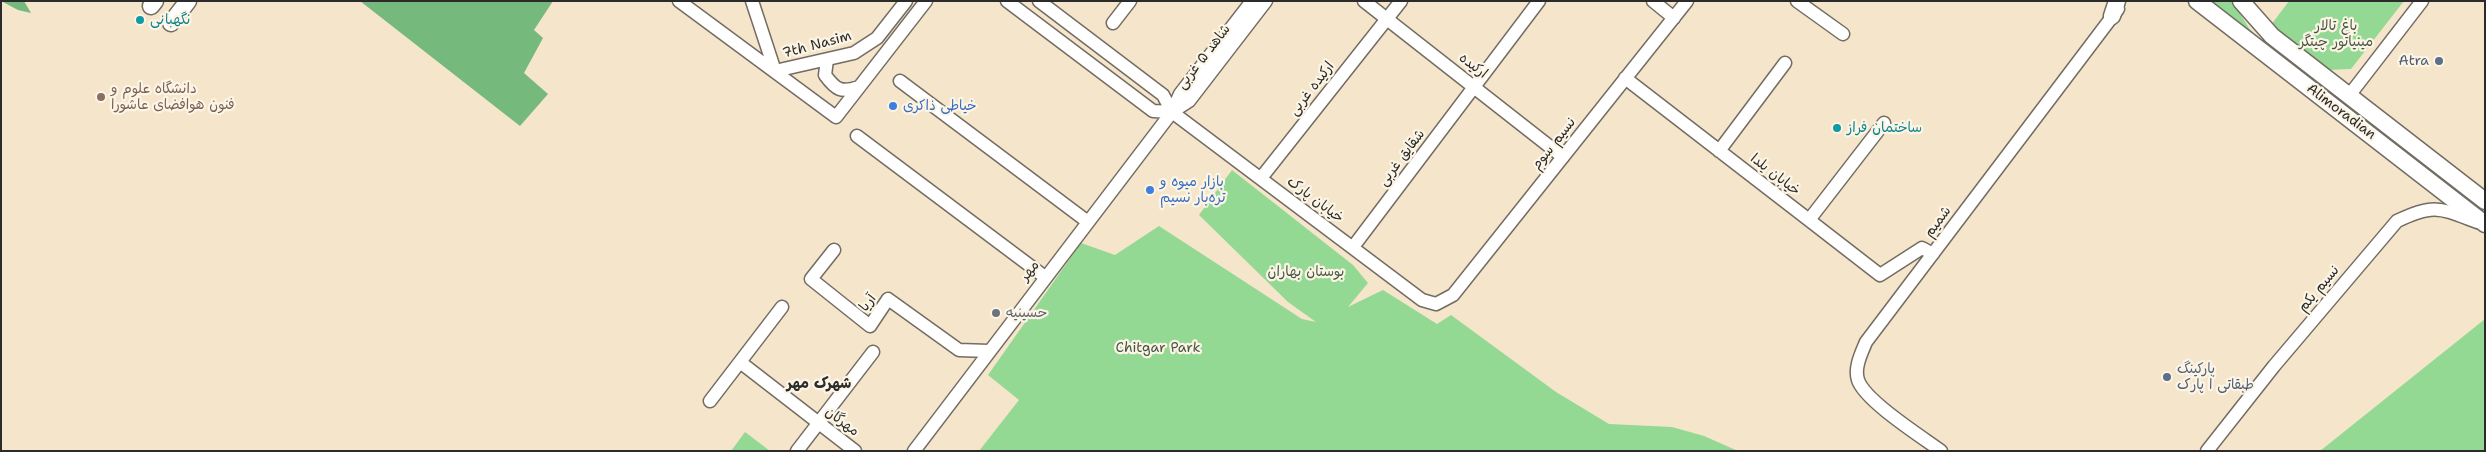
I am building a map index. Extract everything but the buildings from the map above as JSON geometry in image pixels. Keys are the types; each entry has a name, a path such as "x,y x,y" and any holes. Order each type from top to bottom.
{"main road":[{"path":"171,23 188,1"},
{"name":"Alimoradian","path":"2197,1 2485,224"},
{"name":"Alimoradian","path":"2241,1 2272,36 2348,97 2485,201"}],"street":[{"path":"679,1 836,117 858,86 926,1"},
{"path":"752,1 775,71"},
{"name":"7th Nasim","path":"775,71 854,53 877,38 906,1"},
{"name":"خیابان پارک","path":"1007,1 1153,111 1172,112"},
{"name":"خیابان پارک","path":"1038,1 1163,95 1172,112 1422,300 1436,304 1443,302"},
{"path":"1113,23 1130,1"},
{"name":"شاهد ۵ غربی","path":"1172,112 1180,94 1252,1"},
{"name":"شاهد ۵ غربی","path":"1172,112 1189,101 1266,1"},
{"name":"ارکیده","path":"1364,1 1563,157"},
{"name":"ارکیده غربی","path":"1261,178 1401,1"},
{"name":"شقایق غربی","path":"1353,247 1539,1"},
{"path":"1653,1 1674,18"},
{"name":"نسیم سوم","path":"1443,302 1453,295 1687,1"},
{"path":"1797,1 1843,34"},
{"name":"شمیم","path":"1941,451 1870,398 1858,380 1858,364 1866,342 2114,9 2124,1"},
{"path":"2348,97 2422,1"},
{"path":"828,60 825,75 834,87 846,91 858,86"},
{"path":"1719,151 1785,63"},
{"name":"خیابان یلدا","path":"1625,78 1880,275 1922,248 1933,254"},
{"path":"900,81 1088,222"},
{"name":"مهر","path":"914,451 1172,112"},
{"path":"1808,220 1884,123"},
{"path":"857,136 1045,277"},
{"name":"نسیم یکم","path":"2208,451 2274,366 2397,221 2416,212 2441,208 2485,224"},
{"name":"آریا","path":"834,250 811,279 870,326 888,299 960,350 989,351"},
{"path":"710,401 782,307"},
{"path":"797,451 873,352"},
{"name":"مهرگان","path":"740,362 855,451"}],"green space":[{"path":"1,1 24,1 31,13 18,10"},
{"path":"360,1 553,1 534,30 543,38 524,73 548,94 520,126"},
{"path":"2209,1 2232,1 2249,28 2261,41"},
{"name":"باغ تالار مینیاتور چیتگر","path":"2289,1 2404,1 2351,69 2328,70 2271,25"},
{"name":"Chitgar Park","path":"1232,170 1353,265 1368,283 1348,307 1383,290 1437,324 1451,315 1556,392 1609,424 1672,427 1704,436 1738,451 979,451 1019,400 988,375 1081,243 1115,255 1159,226 1302,319 1316,322 1288,302 1199,215"},
{"path":"2485,319 2485,451 2320,451"},
{"path":"745,432 770,451 731,451"}],"place":[{"name":"نگهبانی","path":"140,20"},
{"name":"Atra","path":"2439,61"},
{"name":"دانشگاه علوم و فنون هوافضای عاشورا","path":"101,97"},
{"name":"خیاطی ذاکری","path":"893,106"},
{"name":"ساختمان فراز","path":"1837,128"},
{"name":"بازار میوه و تره‌بار نسیم","path":"1150,190"},
{"name":"حسینیه","path":"996,313"},
{"name":"پارکینگ طبقاتی ا پارک","path":"2167,377"}],"district":[{"name":"شهرک مهر","path":"819,384"}],"park label":[{"name":"بوستان بهاران","path":"1306,272"}]}
